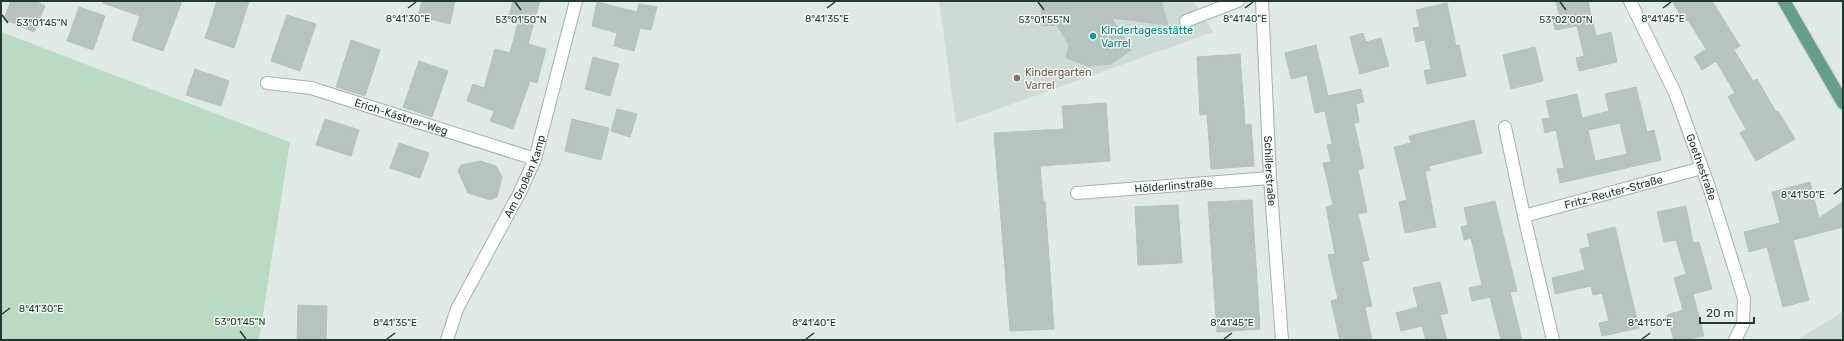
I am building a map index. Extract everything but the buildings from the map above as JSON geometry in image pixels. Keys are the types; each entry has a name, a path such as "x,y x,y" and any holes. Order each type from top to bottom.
{"main road":[{"path":"1784,1 1843,103"}],"street":[{"name":"Am Großen Kamp","path":"448,340 457,309 520,192 534,159 576,1"},
{"path":"1186,20 1238,1"},
{"name":"Schillerstraße","path":"1262,1 1270,178 1282,340"},
{"name":"Goethestraße","path":"1630,1 1675,93 1702,168 1744,299 1742,324 1735,340"},
{"name":"Erich-Kästner-Weg","path":"267,83 311,88 534,159"},
{"path":"1505,127 1553,340"},
{"name":"Fritz-Reuter-Straße","path":"1524,216 1702,168"},
{"name":"Hölderlinstraße","path":"1077,193 1270,178"}],"shaded area":[{"name":"Kindergarten Varrel","path":"939,1 1193,1 1213,32 956,124"},
{"path":"1843,312 1843,340 1797,340"}],"green space":[{"path":"1,32 290,142 259,340 1,340"}],"place":[{"name":"Kindertagesstätte Varrel","path":"1093,36"},
{"name":"Kindergarten Varrel","path":"1017,78"}]}
